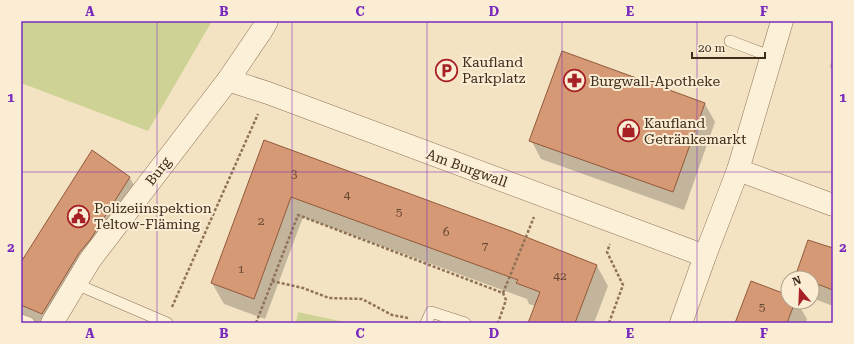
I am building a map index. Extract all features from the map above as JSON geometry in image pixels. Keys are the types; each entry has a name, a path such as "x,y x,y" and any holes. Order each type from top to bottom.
{"street":[{"name":"Burg","path":"52,323 90,260 228,80 267,21"},
{"path":"681,323 738,170 782,21"},
{"name":"Am Burgwall","path":"228,80 268,93 705,256"},
{"path":"738,170 833,205"}],"lane":[{"path":"730,41 772,57"},
{"path":"76,284 166,323"},
{"path":"426,323 431,312 465,323"},
{"path":"21,320 29,323"}],"path":[{"path":"166,323 268,93"},
{"path":"498,323 506,300 503,293 543,196"},
{"path":"256,323 298,215 503,293"},
{"path":"609,323 623,284 607,252 616,224"},
{"path":"272,281 303,288 329,298 362,299 392,315 412,319"}],"green space":[{"path":"21,21 212,21 148,131 21,83"},
{"path":"298,312 349,323 296,323"}],"building":[{"path":"562,51 705,103 673,192 529,141"},
{"path":"264,140 511,231 597,265 575,323 528,323 540,292 516,283 518,280 291,197 254,299 211,283"},
{"name":"Polizeiinspektion Teltow-Fläming","path":"92,150 130,177 90,240 79,253 42,314 21,305 21,262"},
{"path":"808,240 833,248 833,290 820,285 820,270 797,270"},
{"path":"751,281 780,292 780,310 792,310 787,323 735,323"}],"place":[{"name":"Kaufland Parkplatz","path":"446,70"},
{"name":"Burgwall-Apotheke","path":"575,81"},
{"name":"Kaufland Getränkemarkt","path":"628,131"},
{"name":"Polizeiinspektion Teltow-Fläming","path":"78,216"}]}
